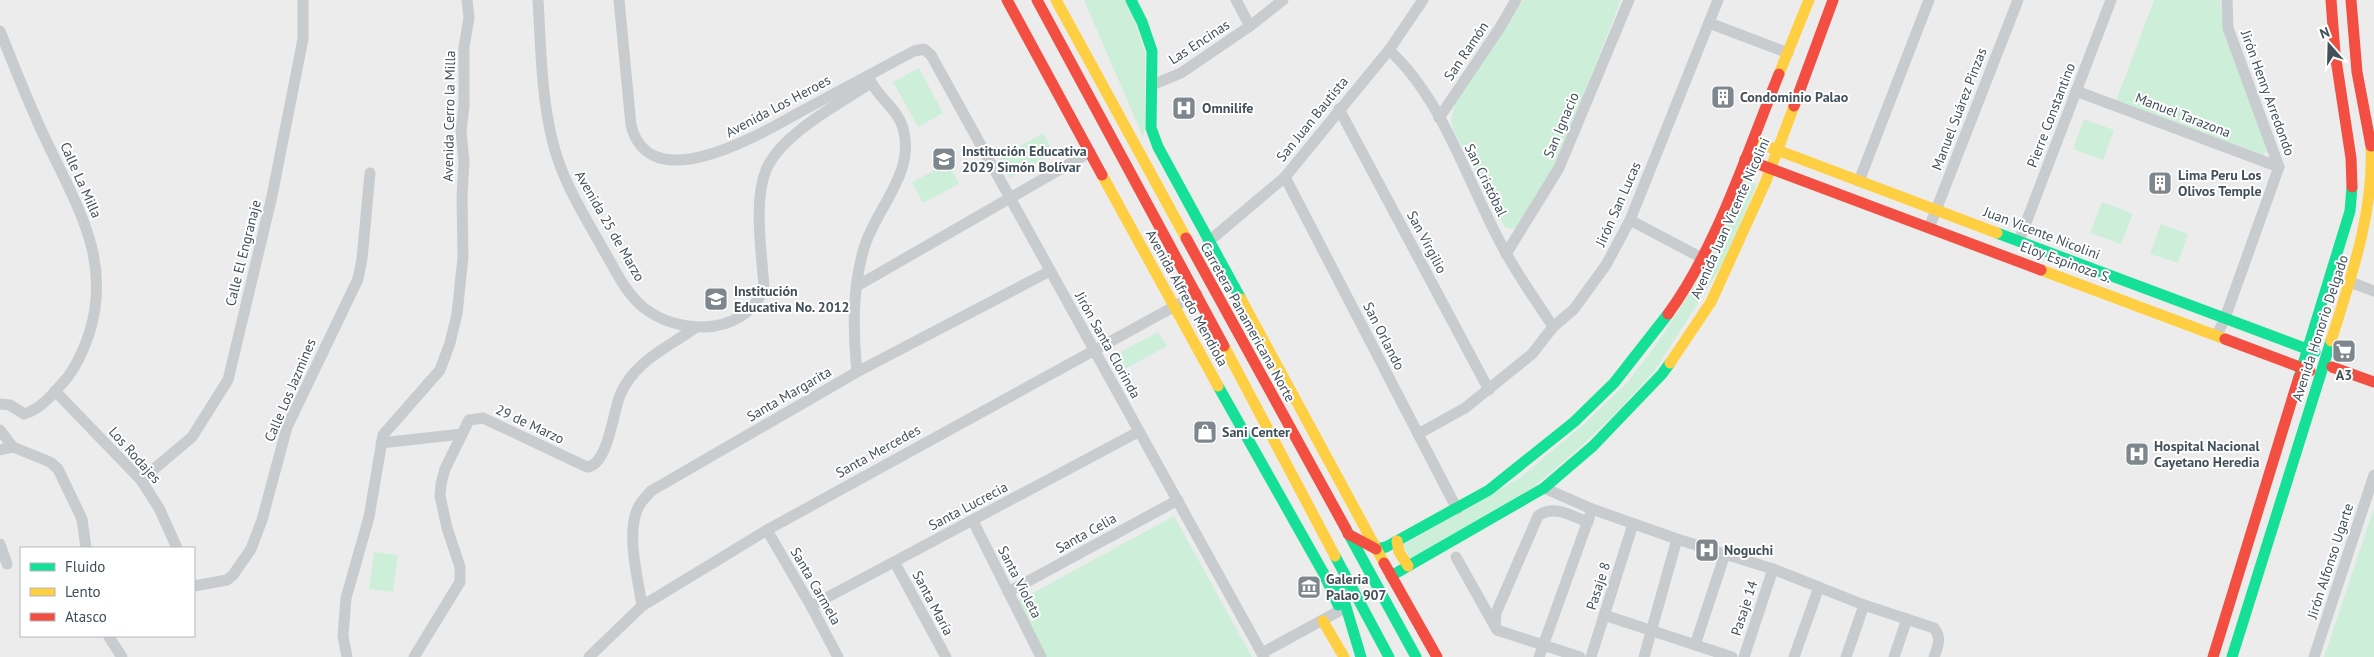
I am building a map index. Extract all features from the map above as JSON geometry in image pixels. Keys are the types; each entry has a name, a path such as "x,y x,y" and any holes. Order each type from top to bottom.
{"main road":[{"name":"Avenida Alfredo Mendiola","path":"1007,0 1324,574 1339,611 1352,657"},
{"path":"1036,0 1197,294 1310,511 1389,657"},
{"name":"Carretera Panamericana Norte","path":"1056,0 1346,533 1378,585 1416,657"},
{"path":"1131,0 1142,22 1152,51 1150,128 1158,147 1208,242 1437,657"},
{"name":"Avenida Juan Vicente Nicolini","path":"1752,141 1809,0"},
{"name":"Avenida Juan Vicente Nicolini","path":"1391,576 1544,488 1593,446 1662,374 1711,302 1771,168 1833,0"},
{"name":"Avenida Honorio Delgado","path":"2213,657 2301,368 2332,274 2352,197 2352,150 2334,52 2332,0"},
{"name":"Avenida Honorio Delgado","path":"2232,657 2364,243 2373,203 2372,152 2356,63 2351,0"},
{"path":"1745,159 1752,141"},
{"name":"Juan Vicente Nicolini","path":"1752,141 2327,356"},
{"name":"Avenida Juan Vicente Nicolini","path":"1376,549 1386,547 1398,541 1489,490 1574,422 1614,383 1678,300 1702,258 1745,159"},
{"name":"Eloy Espinoza S.","path":"1745,159 2321,375"},
{"path":"1962,240 1969,222"},
{"path":"2327,356 2332,367 2374,382"},
{"path":"2321,375 2332,367"},
{"path":"1310,511 1316,532 1351,618 1361,657"},
{"path":"1346,533 1376,549"},
{"path":"1398,541 1399,552 1408,566"},
{"path":"1323,621 1344,657"}],"street":[{"name":"Calle El Engranaje","path":"141,480 192,437 228,380 272,196 303,39 303,0"},
{"name":"Avenida Cerro la Milla","path":"381,443 387,430 440,370 450,343 456,314 462,276 464,233 462,196 464,161 461,131 464,106 464,47 469,18 467,0"},
{"name":"Avenida 25 de Marzo","path":"538,0 543,89 552,140 562,174 615,272 632,295 644,308 660,318 696,327 708,327 736,319 748,313 759,300 764,288 760,195 766,170 779,150 791,138 869,79"},
{"name":"Avenida Los Heroes","path":"619,0 631,125 634,138 640,147 657,158 673,160 696,158 734,147 869,79 914,51 924,49"},
{"path":"1236,0 1250,26"},
{"name":"Las Encinas","path":"1152,85 1181,73 1250,26 1282,0"},
{"name":"San Juan Bautista","path":"1208,242 1285,177 1388,50 1422,0"},
{"name":"San Ramón","path":"1439,118 1499,29 1516,0"},
{"name":"San Ignacio","path":"1506,254 1559,168 1629,0"},
{"name":"Jirón San Lucas","path":"1418,434 1465,408 1532,354 1553,327 1574,309 1606,265 1630,220 1718,0"},
{"path":"1859,181 1929,0"},
{"name":"Manuel Suárez Pinzas","path":"1929,228 2018,0"},
{"name":"Pierre Constantino","path":"2019,241 2111,0"},
{"name":"Jirón Henry Arredondo","path":"2217,335 2225,318 2279,167 2228,28 2227,0"},
{"path":"1709,23 1788,53"},
{"name":"Calle La Milla","path":"0,32 45,138 84,218 97,269 98,289 93,321 85,347 71,372 55,391 33,411 24,414 10,405 0,404"},
{"name":"Jirón Santa Clorinda","path":"924,49 931,55 1263,655"},
{"name":"San Cristóbal","path":"1388,50 1402,62 1439,118 1506,254 1553,327"},
{"path":"857,372 854,335 860,266 870,229 901,173 904,156 903,129 899,118 869,79"},
{"name":"Manuel Tarazona","path":"2076,91 2279,167"},
{"name":"San Virgilio","path":"1339,109 1489,390"},
{"path":"857,286 1090,152"},
{"name":"Calle Los Jazmines","path":"195,586 227,580 233,575 250,549 262,520 287,427 358,279 362,259 370,173"},
{"name":"San Orlando","path":"1285,177 1457,509"},
{"path":"2352,197 2373,203"},
{"path":"1630,220 1702,258"},
{"name":"Santa Margarita","path":"642,606 633,540 634,520 639,506 651,491 857,372 1050,271"},
{"path":"2350,282 2374,291"},
{"name":"Santa Mercedes","path":"589,657 642,606 767,530 1197,294"},
{"name":"29 de Marzo","path":"414,657 460,582 460,567 447,528 440,496 445,469 469,420 483,418 586,467 592,466 599,462 604,452 621,394 630,378 651,356 678,341 696,327"},
{"name":"Los Rodajes","path":"55,391 141,480 159,508 177,547"},
{"path":"0,430 13,447 50,462 58,470 82,519 86,547"},
{"name":"Santa Lucrecia","path":"811,606 1138,432"},
{"path":"346,657 343,636 346,598 369,516 381,443 462,434"},
{"path":"0,450 13,447"},
{"name":"Jirón Alfonso Ugarte","path":"2314,657 2374,475"},
{"path":"1544,488 1633,524 1773,569 1864,605 1934,628 1939,634 1939,644 1934,657"},
{"name":"Santa Celia","path":"1008,592 1178,500"},
{"path":"1541,652 1592,509"},
{"path":"1495,626 1496,613 1538,516 1543,512 1555,510 1588,522"},
{"name":"Santa Violeta","path":"973,521 1041,657"},
{"name":"Pasaje 8","path":"1590,657 1633,524"},
{"name":"Santa Carmela","path":"767,530 838,657"},
{"path":"1644,657 1653,631 1676,539"},
{"path":"0,544 7,564"},
{"path":"1695,645 1725,554"},
{"path":"1456,557 1495,626 1503,633 1541,652 1580,657"},
{"name":"Santa María","path":"895,563 946,657"},
{"name":"Pasaje 14","path":"1744,657 1773,569"},
{"path":"1794,657 1818,587"},
{"path":"1846,657 1864,605"},
{"path":"1263,655 1339,611"},
{"path":"1604,615 1732,657"},
{"path":"1894,657 1907,619"},
{"path":"108,637 112,657"},
{"path":"108,637 122,657"}],"green space":[{"path":"1084,0 1129,0 1145,53 1145,126 1143,137"},
{"path":"1523,0 1621,0 1556,165 1525,216 1515,228 1510,229 1505,227 1454,132 1451,120 1455,104"},
{"path":"2154,0 2220,0 2224,29 2267,150 2264,155 2116,101"},
{"path":"919,68 943,113 918,127 893,82"},
{"path":"2084,119 2114,130 2103,160 2073,149"},
{"path":"1043,133 1054,153 1010,178 999,158"},
{"path":"948,163 959,184 923,203 912,182"},
{"path":"1745,179 1757,184 1723,264 1655,370 1616,413 1575,452 1532,488 1410,559 1403,545 1521,477 1585,423 1628,382 1663,335 1694,286 1714,250"},
{"path":"2102,202 2133,214 2121,244 2090,233"},
{"path":"2161,224 2188,234 2178,263 2150,254"},
{"path":"1158,332 1167,346 1121,371 1113,356"},
{"path":"2374,508 2374,657 2324,657"},
{"path":"1174,516 1252,657 1046,657 1018,601"},
{"path":"374,552 398,555 393,592 369,589"}],"traffic: fast":[{"path":"1131,0 1142,22 1152,51 1151,128 1158,147 1241,299"},
{"path":"2299,377 2350,211 2352,187"},
{"path":"1997,233 2315,352"},
{"path":"1376,549 1386,547 1489,490 1574,422 1614,383 1668,314"},
{"path":"2232,657 2331,341"},
{"path":"1391,576 1544,488 1593,446 1662,374 1670,363"},
{"path":"1218,386 1324,574 1338,605"},
{"path":"1346,529 1416,657"},
{"path":"1335,556 1389,657"},
{"path":"1340,587 1361,657"}],"traffic: slow":[{"path":"1056,0 1186,238"},
{"path":"1779,74 1809,0"},
{"path":"1670,363 1711,302 1766,181 1794,106"},
{"path":"1753,141 1997,233"},
{"path":"2331,341 2360,245 2369,196 2371,146"},
{"path":"1102,175 1218,386"},
{"path":"2041,270 2225,339"},
{"path":"1241,299 1384,563"},
{"path":"1224,346 1335,556"},
{"path":"1397,541 1399,552 1408,566"},
{"path":"1323,621 1344,657"}],"traffic: jam":[{"path":"1007,0 1102,175"},
{"path":"1037,0 1224,346"},
{"path":"1794,106 1833,0"},
{"path":"2331,0 2335,53 2351,158 2352,187"},
{"path":"2351,0 2357,72 2371,146"},
{"path":"1668,314 1686,288 1716,229 1743,167 1779,74"},
{"path":"1745,159 2041,270"},
{"path":"1186,238 1346,529"},
{"path":"2225,339 2310,371"},
{"path":"2332,367 2374,382"},
{"path":"2213,657 2299,377"},
{"path":"1348,534 1376,549"},
{"path":"1384,563 1437,657"}],"place":[{"name":"Condominio Palao","path":"1723,97"},
{"name":"Omnilife","path":"1184,108"},
{"name":"Institución Educativa 2029 Simón Bolívar","path":"944,159"},
{"name":"Lima Peru Los Olivos Temple","path":"2160,183"},
{"name":"Institución Educativa No. 2012","path":"716,299"},
{"name":"A3","path":"2344,351"},
{"name":"Sani Center","path":"1205,432"},
{"name":"Hospital Nacional Cayetano Heredia","path":"2137,454"},
{"name":"Noguchi","path":"1707,550"},
{"name":"Galeria Palao 907","path":"1309,587"}]}
